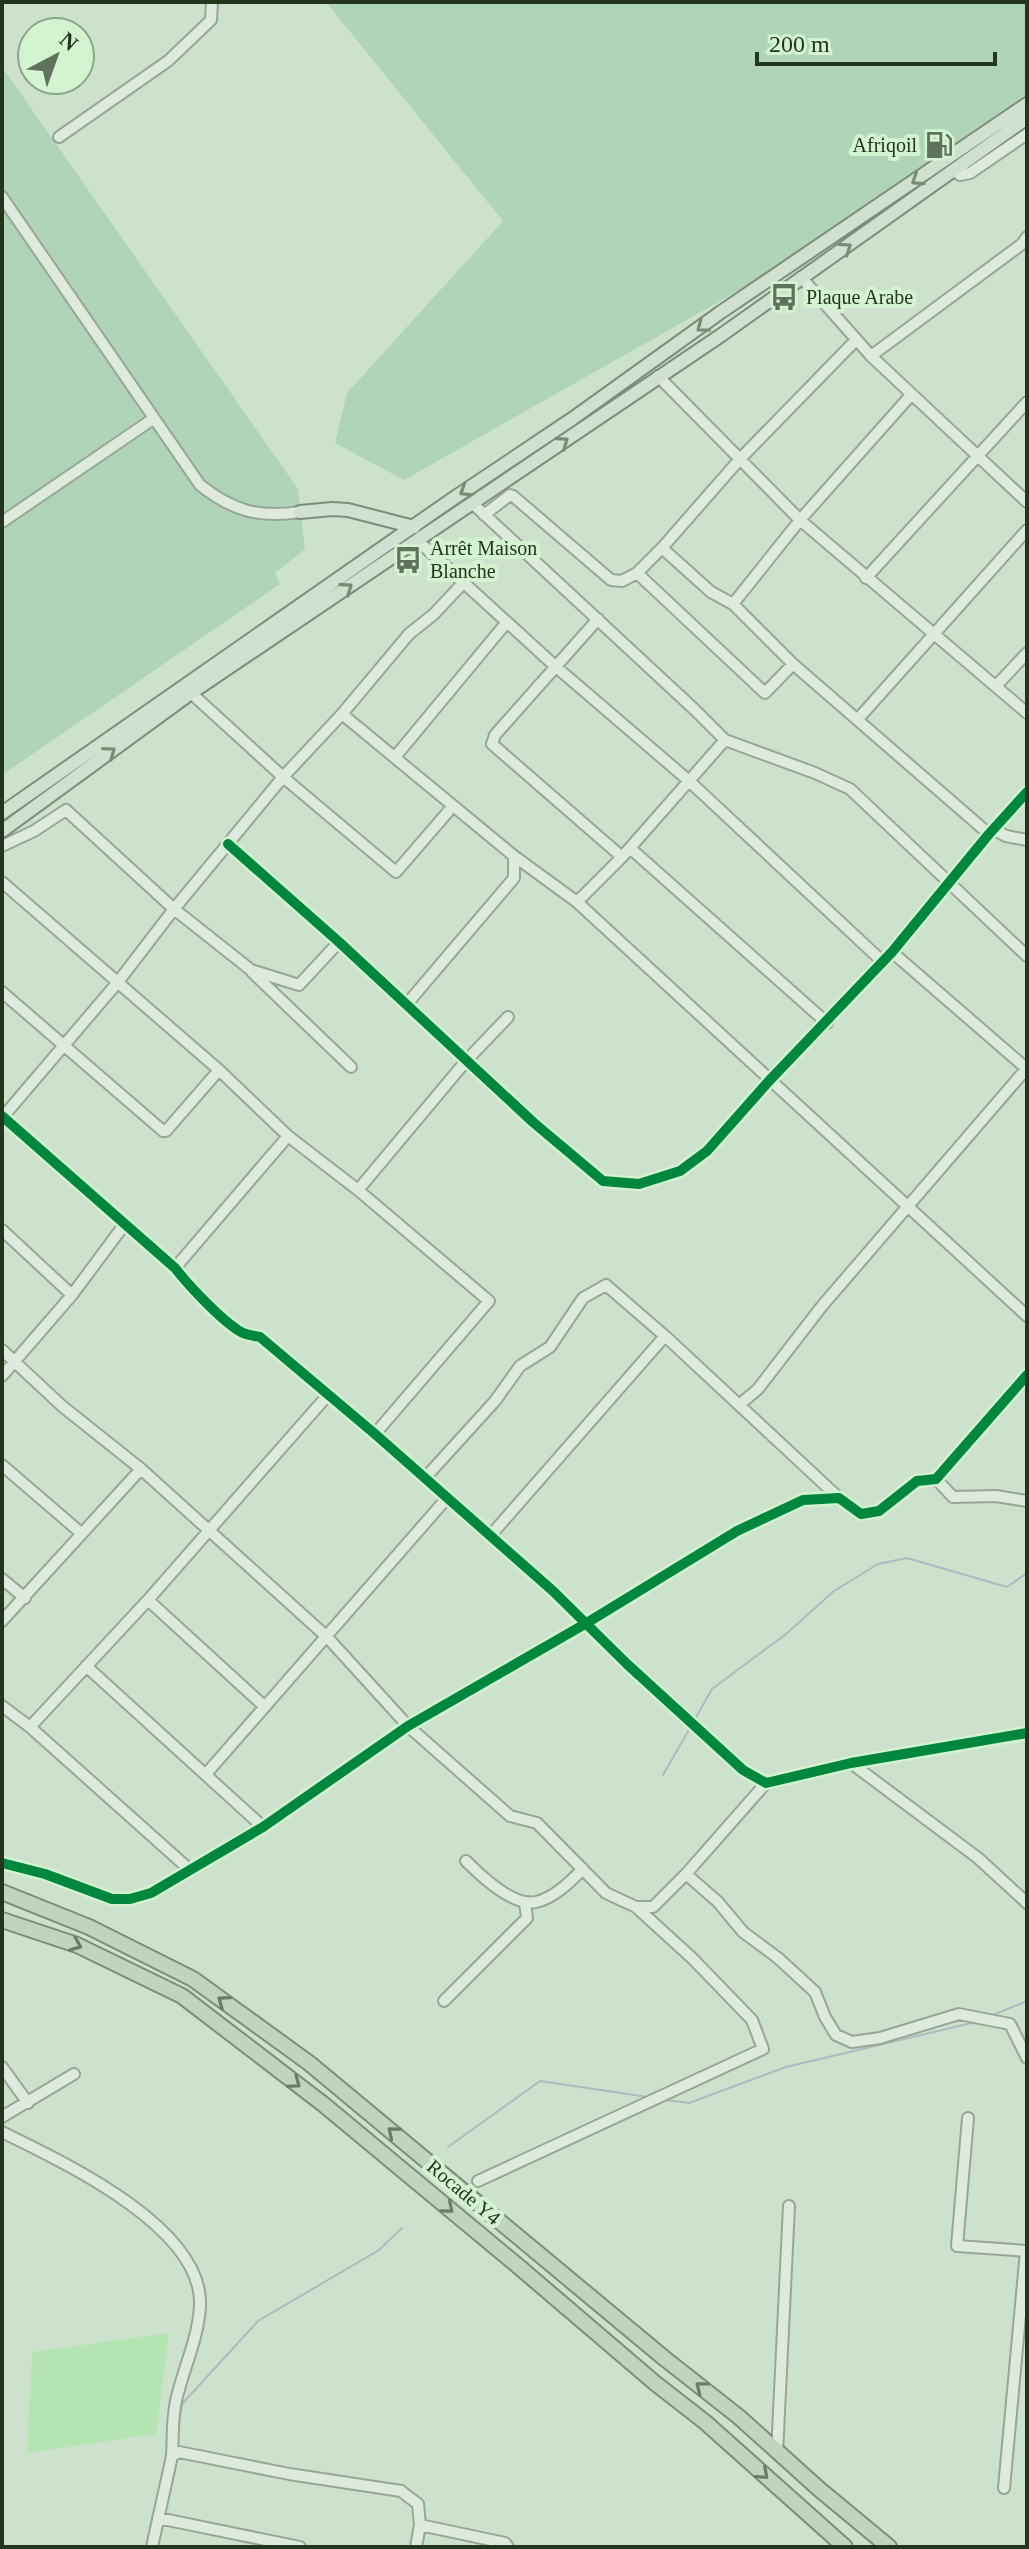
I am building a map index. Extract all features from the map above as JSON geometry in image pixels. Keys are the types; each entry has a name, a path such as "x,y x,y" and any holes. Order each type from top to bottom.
{"highway":[{"name":"Rocade Y4","path":"2,1892 89,1927 193,1979 309,2063 739,2417 889,2547"},
{"name":"Rocade Y4","path":"2,1920 77,1945 182,1996 323,2104 445,2205 705,2422 845,2547"}],"main road":[{"path":"2,831 721,312 1027,104"},
{"path":"2,813 415,533 472,503 720,336 1027,118"},
{"path":"300,512 348,510 415,533"}],"street":[{"path":"59,137 168,61 211,20 212,2"},
{"path":"953,170 960,175 970,173 1027,134"},
{"path":"2,197 200,485 219,500 251,513 279,515 300,512"},
{"path":"871,356 1025,243"},
{"path":"801,277 871,356 1027,502"},
{"path":"484,515 510,495 513,496 611,580 622,581 637,573 662,548 740,459 856,340"},
{"path":"658,376 800,520 1027,713"},
{"path":"733,604 800,520 911,395"},
{"path":"866,578 1027,402"},
{"path":"2,522 153,419"},
{"path":"472,503 725,740 850,789 1027,956"},
{"path":"858,719 1027,530"},
{"path":"415,533 507,622 688,780 883,962"},
{"path":"662,548 711,592 733,604 793,664 991,832 1027,840"},
{"path":"637,573 765,693 793,664"},
{"path":"464,582 434,614 409,634 342,714 283,777 118,982 2,1117 175,1268 185,1282 233,1326 243,1333 260,1337 491,1535 743,1770 766,1783"},
{"path":"598,619 495,735 492,744 622,857"},
{"path":"395,757 507,622"},
{"path":"996,686 1027,653"},
{"path":"191,693 283,777 396,872 453,806"},
{"path":"342,714 514,856 577,902 1027,1316"},
{"path":"577,902 622,857 725,740"},
{"path":"228,844 534,1123 603,1181 639,1184 680,1171 707,1151 892,952 1027,792"},
{"path":"2,846 34,831 66,810 174,909 251,970 351,1067"},
{"path":"630,848 827,1023"},
{"path":"406,1005 514,878 514,856"},
{"path":"2,882 219,1070 288,1136 358,1190 489,1301 375,1434"},
{"path":"251,970 299,985 339,942"},
{"path":"739,1405 758,1389 822,1306 1027,1069 892,952"},
{"path":"2,992 163,1131 219,1070"},
{"path":"358,1190 466,1061 508,1017"},
{"path":"175,1268 288,1136"},
{"path":"2,1376 72,1295 124,1225"},
{"path":"2,1230 72,1295"},
{"path":"425,1478 495,1401 520,1366 550,1347 583,1298 606,1285 839,1498 861,1514 879,1511 917,1481 936,1479 1027,1375"},
{"path":"491,1535 665,1336"},
{"path":"2,1350 62,1406 141,1469 327,1637 408,1726 510,1816 537,1823 606,1893 636,1907 692,1958 752,2020 763,2049 478,2181"},
{"path":"30,1727 148,1600 327,1396"},
{"path":"2,1465 81,1533"},
{"path":"2,1621 141,1469"},
{"path":"936,1479 953,1497 996,1496 1027,1501"},
{"path":"206,1774 447,1498"},
{"path":"2,1863 120,1900 151,1893 263,1827 408,1726 585,1624 737,1531 803,1500 839,1498"},
{"path":"2,1579 25,1598"},
{"path":"148,1600 265,1707"},
{"path":"86,1666 263,1827"},
{"path":"2,1706 30,1727 190,1870"},
{"path":"636,1907 653,1907 766,1783 851,1763 1027,1733"},
{"path":"851,1763 978,1858 1027,1903"},
{"path":"466,1861 505,1893 525,1902 537,1902 563,1888 583,1869"},
{"path":"686,1874 718,1902 743,1932 778,1958 815,1992 836,2035 852,2042 880,2038 959,2014 1010,2024 1027,2058"},
{"path":"444,2001 527,1918 525,1902"},
{"path":"2,2067 28,2103"},
{"path":"2,2117 74,2074"},
{"path":"968,2118 957,2246 1026,2251 1004,2488"},
{"path":"2,2132 76,2169 110,2190 164,2232 186,2257 196,2278 200,2305 194,2340 175,2403 172,2456 152,2547"},
{"path":"777,2453 789,2206"},
{"path":"172,2456 179,2452 289,2474 401,2491 418,2504 420,2525 416,2547"},
{"path":"158,2518 300,2547"},
{"path":"420,2525 505,2543 508,2547"}],"shaded area":[{"path":"326,2 1027,2 1027,104 824,242 404,480 335,443 347,393 503,221"},
{"path":"2,67 16,87 16,96 22,96 298,489 305,549 275,573 280,584 2,775"}],"sand":[{"path":"169,2333 156,2434 27,2453 32,2352"}],"waterway":[{"path":"695,1719 712,1689 786,1634 834,1591 878,1564 907,1558 1007,1587 1027,1573"},
{"path":"663,1775 690,1728"},
{"path":"993,2015 1027,2001"},
{"path":"666,2100 689,2103 786,2067 976,2022"},
{"path":"448,2147 540,2081 648,2097"},
{"path":"178,2425 182,2404 258,2321 379,2250 402,2228"}],"cycle path":[{"path":"228,844 534,1123 603,1181 639,1184 680,1171 707,1151 892,952 1027,792"},
{"path":"2,1116 175,1268 225,1320 241,1332 260,1337 553,1591 743,1770 766,1783 851,1763 1027,1733"},
{"path":"2,1863 45,1874 112,1899 130,1899 151,1893 263,1827 408,1726 585,1624 737,1531 803,1500 839,1498 861,1514 879,1511 917,1481 936,1479 1027,1375"}],"place":[{"name":"Afriqoil","path":"939,145"},
{"name":"Plaque Arabe","path":"784,297"},
{"name":"Arrêt Maison Blanche","path":"408,560"}]}
